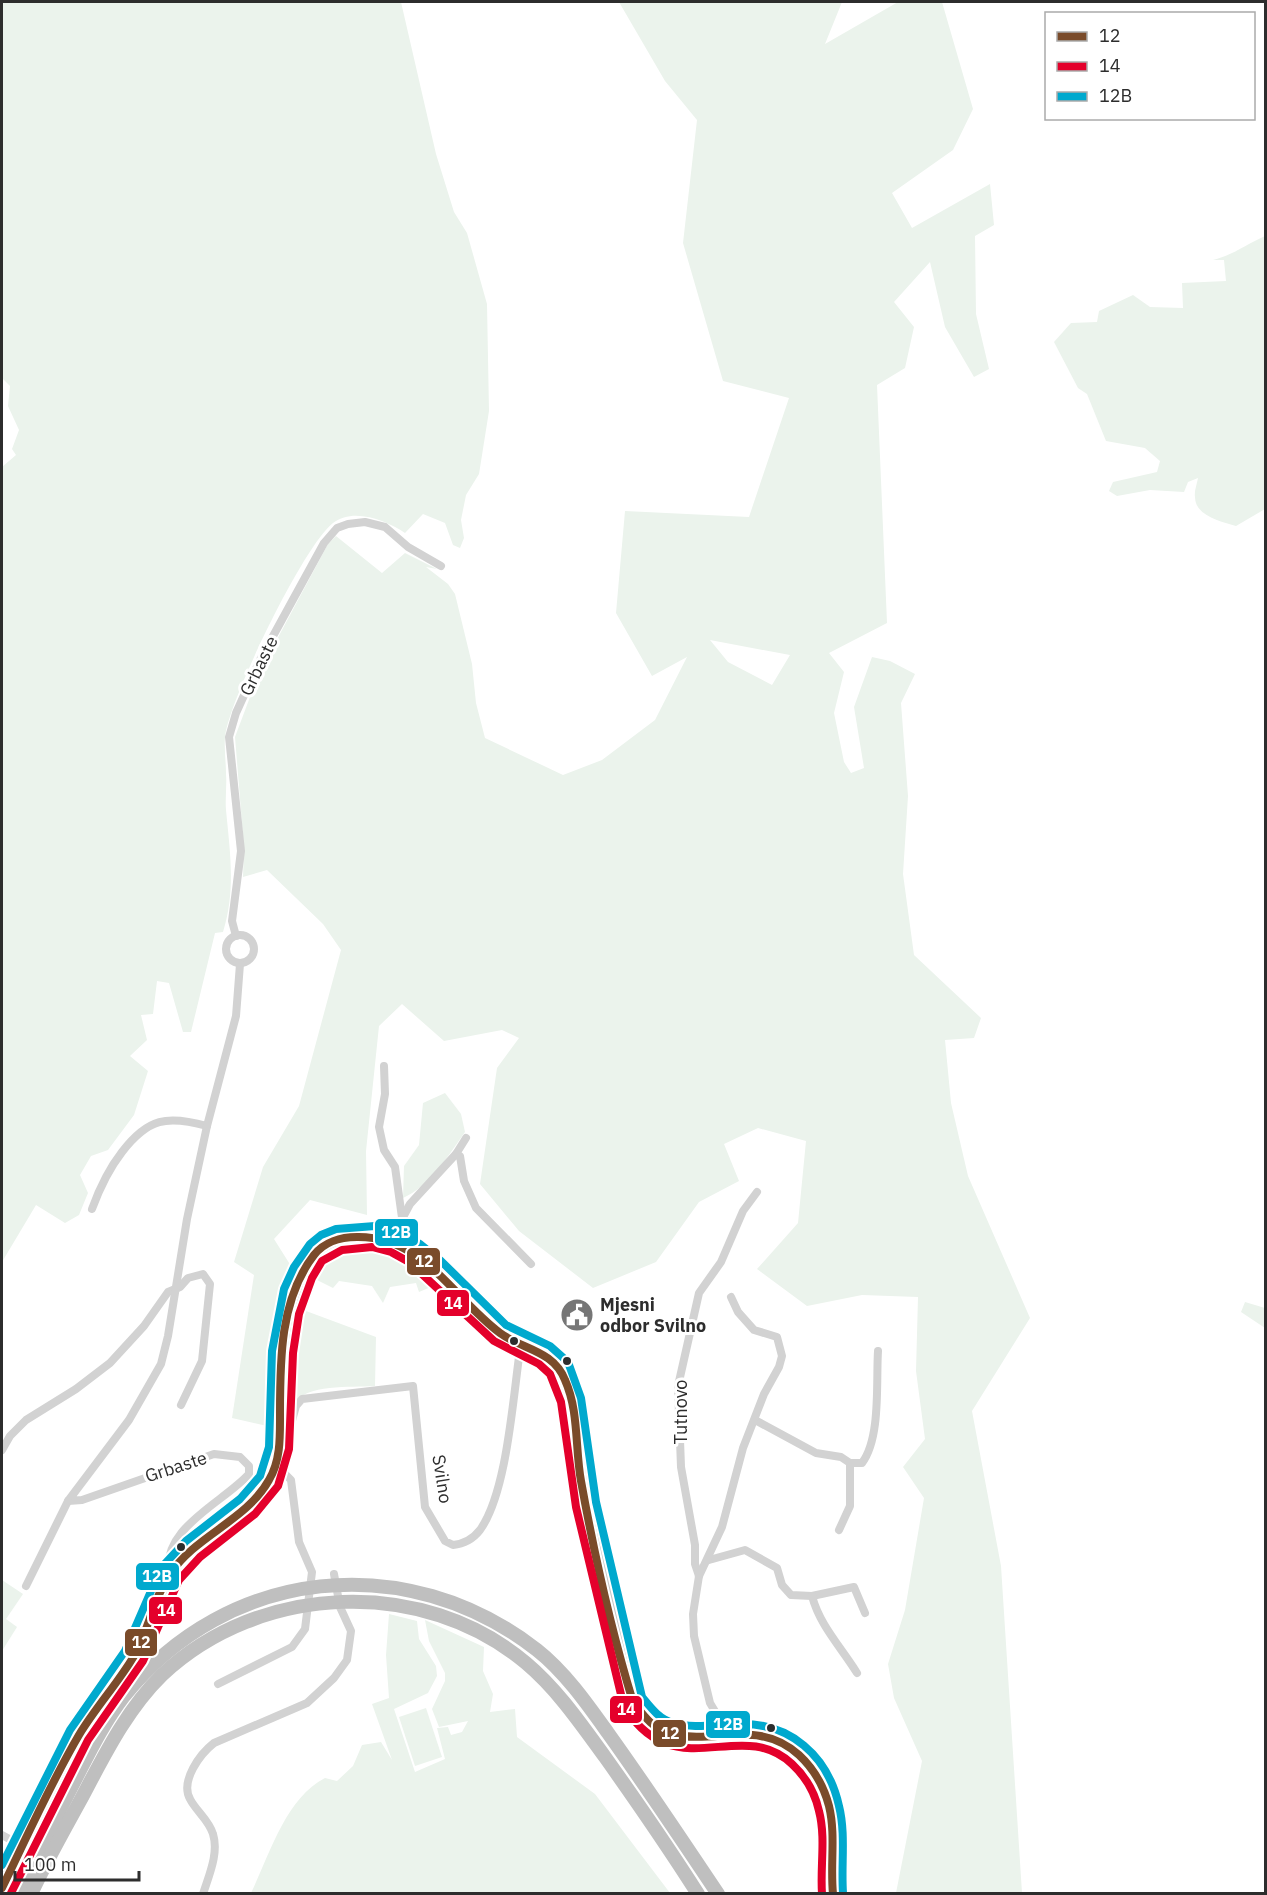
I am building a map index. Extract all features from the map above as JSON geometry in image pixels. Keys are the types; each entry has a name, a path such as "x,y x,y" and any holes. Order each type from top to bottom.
{"highway":[{"path":"18,1893 92,1747 122,1698 150,1667 191,1632 223,1614 286,1591 357,1583 428,1594 465,1607 501,1625 539,1651 583,1698 718,1893"},
{"path":"32,1893 105,1753 136,1706 162,1675 201,1645 256,1618 290,1608 352,1600 425,1610 470,1627 506,1648 527,1664 572,1711 698,1893"}],"main road":[{"name":"Svilno","path":"2,1888 80,1735 133,1656 169,1576 182,1558 256,1498 268,1482 276,1465 279,1444 281,1349 286,1320 304,1270 315,1253 335,1240 356,1236 390,1242 409,1250 438,1272 495,1329 548,1356 567,1382 583,1489 629,1688 639,1714 652,1726 670,1734 703,1737 749,1733 774,1737 792,1746 820,1784 830,1811 833,1893"}],"street":[{"name":"Grbaste","path":"240,964 232,961 226,954 226,945 236,936 232,921 241,850 229,737 236,713 261,658 324,543 337,528 365,522 385,527 408,547 441,566"},
{"path":"26,1586 68,1501 129,1420 161,1364 207,1126 236,1016 240,964 253,957 255,947 250,939 236,936"},
{"name":"Svilno","path":"384,1066 385,1094 379,1127 384,1150 395,1167 403,1225 437,1263 438,1272"},
{"path":"93,1209 110,1168 139,1132 157,1122 173,1119 207,1126"},
{"path":"402,1219 410,1204 456,1154 466,1138"},
{"path":"456,1154 460,1156 464,1182 476,1208 531,1264"},
{"name":"Tutnovo","path":"699,1576 695,1564 694,1545 682,1477 678,1386 699,1293 721,1262 743,1211 757,1192"},
{"path":"2,1450 10,1436 26,1420 83,1384 110,1363 144,1326 168,1292 196,1274 203,1274 210,1284 202,1362 181,1405"},
{"name":"Tutnovo","path":"731,1298 745,1322 754,1330 777,1337 782,1356 743,1448 727,1509 709,1560 699,1576 693,1626 710,1703 716,1713 749,1733"},
{"name":"Svilno","path":"279,1444 288,1439 296,1406 302,1399 413,1386 425,1507 446,1540 453,1545 462,1544 479,1532 496,1496 521,1343"},
{"path":"755,1420 805,1448 841,1457 850,1463 862,1463 871,1443 878,1351"},
{"name":"Grbaste","path":"68,1501 82,1500 214,1454 240,1457 249,1466 249,1473 186,1527 169,1555 167,1565 169,1576"},
{"path":"839,1530 850,1506 850,1463"},
{"path":"218,1684 292,1647 305,1629 312,1572 299,1542 291,1480 276,1465"},
{"path":"709,1560 740,1551 750,1552 777,1568 784,1591 790,1595 812,1596 854,1587 865,1613"},
{"path":"203,1893 214,1861 214,1835 202,1813 190,1799 186,1789 189,1775 208,1748 307,1703 334,1678 347,1660 351,1631 340,1607 334,1574"},
{"path":"812,1596 820,1621 837,1641 857,1673"},
{"path":"2,1835 22,1846"}],"shaded area":[{"path":"2,2 401,2 436,154 454,212 467,233 487,304 489,411 479,474 466,495 461,520 464,538 460,548 453,545 445,523 423,514 405,533 380,520 351,516 333,523 320,537 304,561 253,659 239,691 225,737 226,806 231,871 230,901 223,932 215,933 191,1032 183,1032 169,983 157,981 153,1014 141,1015 147,1040 130,1056 148,1071 134,1115 108,1150 91,1156 80,1175 88,1193 79,1215 65,1223 36,1205 2,1262 2,467 16,455 12,449 19,430 8,406 10,386 2,378"},
{"path":"619,2 842,2 825,44 898,2 942,2 973,109 953,150 892,193 912,228 990,184 994,225 975,236 976,314 989,369 974,377 945,327 930,262 894,302 914,327 905,368 877,385 887,623 829,653 844,672 834,713 844,762 851,773 864,768 854,707 872,657 890,661 915,674 901,703 908,796 903,874 914,955 981,1018 974,1038 945,1040 951,1103 968,1176 1030,1318 972,1411 1001,1566 1022,1893 896,1893 922,1761 894,1698 888,1664 905,1610 924,1498 903,1467 925,1439 916,1371 918,1297 862,1295 807,1306 757,1269 798,1223 806,1141 758,1128 724,1144 739,1181 699,1202 656,1262 593,1288 519,1231 480,1184 497,1068 519,1038 502,1030 444,1041 402,1004 379,1026 366,1151 367,1215 310,1200 274,1239 296,1274 279,1318 267,1426 232,1418 254,1275 234,1262 263,1167 299,1106 341,950 323,924 267,870 243,877 244,848 235,737 259,673 328,544 336,536 382,573 405,553 437,569 426,567 448,584 455,594 472,664 476,703 485,738 563,775 602,760 655,720 687,657 652,676 616,613 625,511 749,517 789,398 723,381 683,243 697,120 665,81","holes":["710,640 790,655 772,685 728,662"]},
{"path":"1265,236 1265,509 1236,526 1210,517 1196,504 1195,492 1198,478 1188,482 1184,492 1150,490 1117,496 1109,491 1113,482 1157,472 1160,461 1145,448 1106,441 1087,394 1078,388 1054,342 1071,323 1097,322 1099,311 1133,295 1150,307 1183,308 1182,283 1226,281 1224,260 1213,260"},
{"path":"445,1093 461,1114 465,1132 430,1178 413,1193 403,1198 404,1166 419,1145 423,1103"},
{"path":"360,1244 403,1257 422,1268 438,1284 419,1292 416,1283 390,1287 383,1303 372,1286 339,1281 333,1288 311,1277 329,1255"},
{"path":"1245,1302 1265,1308 1265,1328 1241,1312"},
{"path":"298,1308 376,1337 375,1386 318,1390 298,1398 291,1405 290,1335"},
{"path":"2,1580 23,1594 6,1619 17,1627 2,1651"},
{"path":"389,1614 417,1621 419,1639 436,1666 437,1676 428,1693 394,1709 415,1772 445,1759 437,1728 448,1727 451,1735 462,1732 468,1721 439,1727 432,1709 445,1681 445,1673 429,1641 425,1620 484,1647 483,1671 493,1694 490,1712 515,1709 517,1737 595,1794 670,1893 251,1893 289,1813 311,1787 325,1778 337,1781 353,1766 362,1745 381,1742 392,1760 372,1704 389,1698 386,1655"},
{"path":"426,1708 442,1757 415,1766 399,1717"}],"transit line":[{"name":"12B","path":"2,1865 70,1730 125,1651 161,1568 186,1541 240,1499 260,1476 269,1447 272,1351 284,1289 294,1267 310,1244 321,1235 336,1229 375,1226 399,1233 420,1244 440,1260 506,1325 550,1346 568,1362 581,1398 596,1502 642,1697 659,1716 673,1723 697,1726 757,1725 774,1729 804,1745 826,1772 839,1806 843,1838 843,1893"},
{"name":"12","path":"2,1888 68,1754 134,1656 159,1594 170,1574 193,1549 247,1506 269,1480 276,1464 279,1448 282,1351 288,1310 294,1291 303,1272 318,1250 333,1241 357,1237 380,1239 401,1247 419,1258 500,1333 545,1356 560,1370 573,1404 579,1468 592,1536 611,1621 633,1702 654,1725 671,1734 688,1737 753,1735 784,1744 799,1755 817,1778 829,1806 832,1828 833,1894"},
{"name":"14","path":"11,1893 88,1740 143,1661 179,1580 200,1557 255,1514 278,1486 289,1449 293,1353 299,1314 312,1278 322,1261 342,1250 372,1247 391,1252 409,1262 494,1341 539,1364 550,1374 561,1402 576,1507 624,1707 641,1728 664,1743 697,1748 729,1746 761,1748 777,1753 792,1764 809,1785 819,1811 822,1831 822,1894"}],"place":[{"name":"Mjesni odbor Svilno","path":"577,1315"}]}
